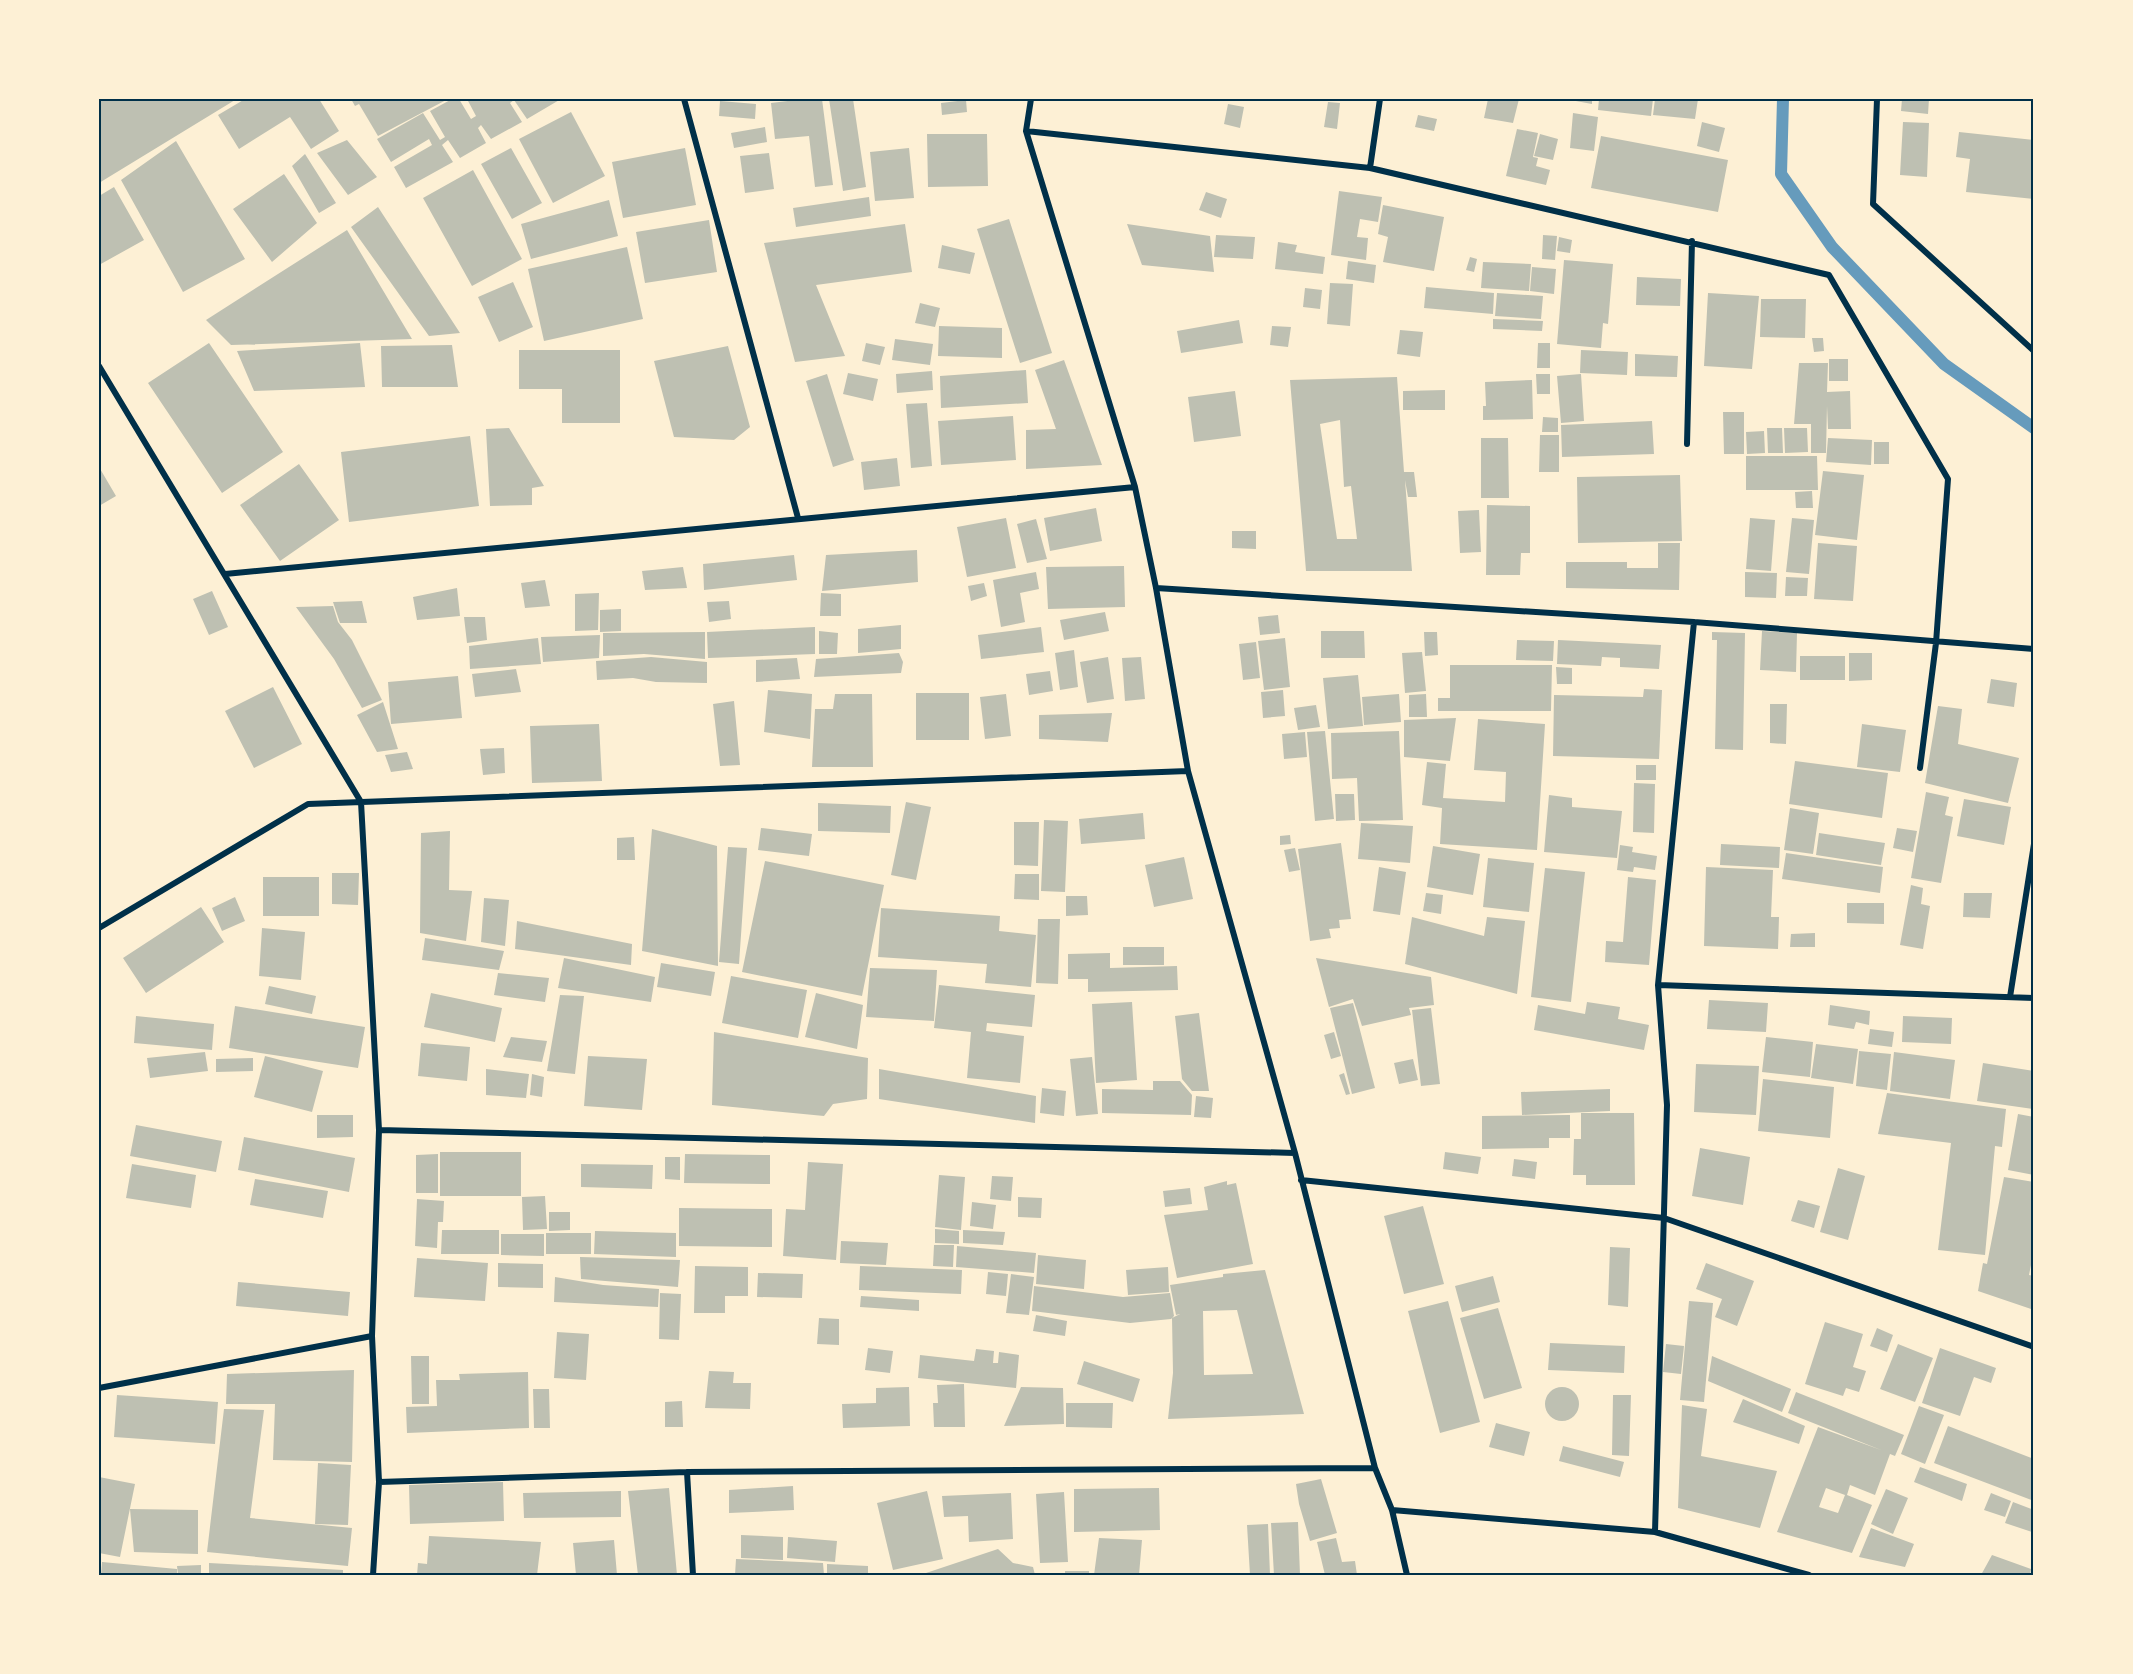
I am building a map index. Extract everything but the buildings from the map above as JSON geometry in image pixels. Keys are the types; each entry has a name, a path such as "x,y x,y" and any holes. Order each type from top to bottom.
{"street":[{"path":"684,99 798,518"},
{"path":"1031,99 1026,131 1135,487 1156,588 1188,771 1295,1154 1375,1468 1392,1510 1407,1575"},
{"path":"1370,168 1380,99"},
{"path":"1877,99 1873,204 2034,351"},
{"path":"1026,131 1370,168 1829,274 1948,479 1936,643 1920,768"},
{"path":"1687,444 1692,241"},
{"path":"99,366 361,802 379,1130 372,1336 379,1482 373,1575"},
{"path":"225,574 1135,487"},
{"path":"1156,588 1694,622 2034,649"},
{"path":"1655,1532 1667,1105 1658,986 1694,622"},
{"path":"99,928 308,804 1188,771"},
{"path":"2010,997 2034,844"},
{"path":"1658,986 2034,998"},
{"path":"379,1130 1295,1154"},
{"path":"1301,1180 1664,1218 2034,1347"},
{"path":"99,1388 372,1336"},
{"path":"379,1482 687,1472 1375,1468"},
{"path":"687,1472 693,1575"},
{"path":"1392,1510 1655,1532 1809,1575"}],"waterway":[{"path":"1783,99 1781,174 1832,247 1944,364 2034,428"}]}
